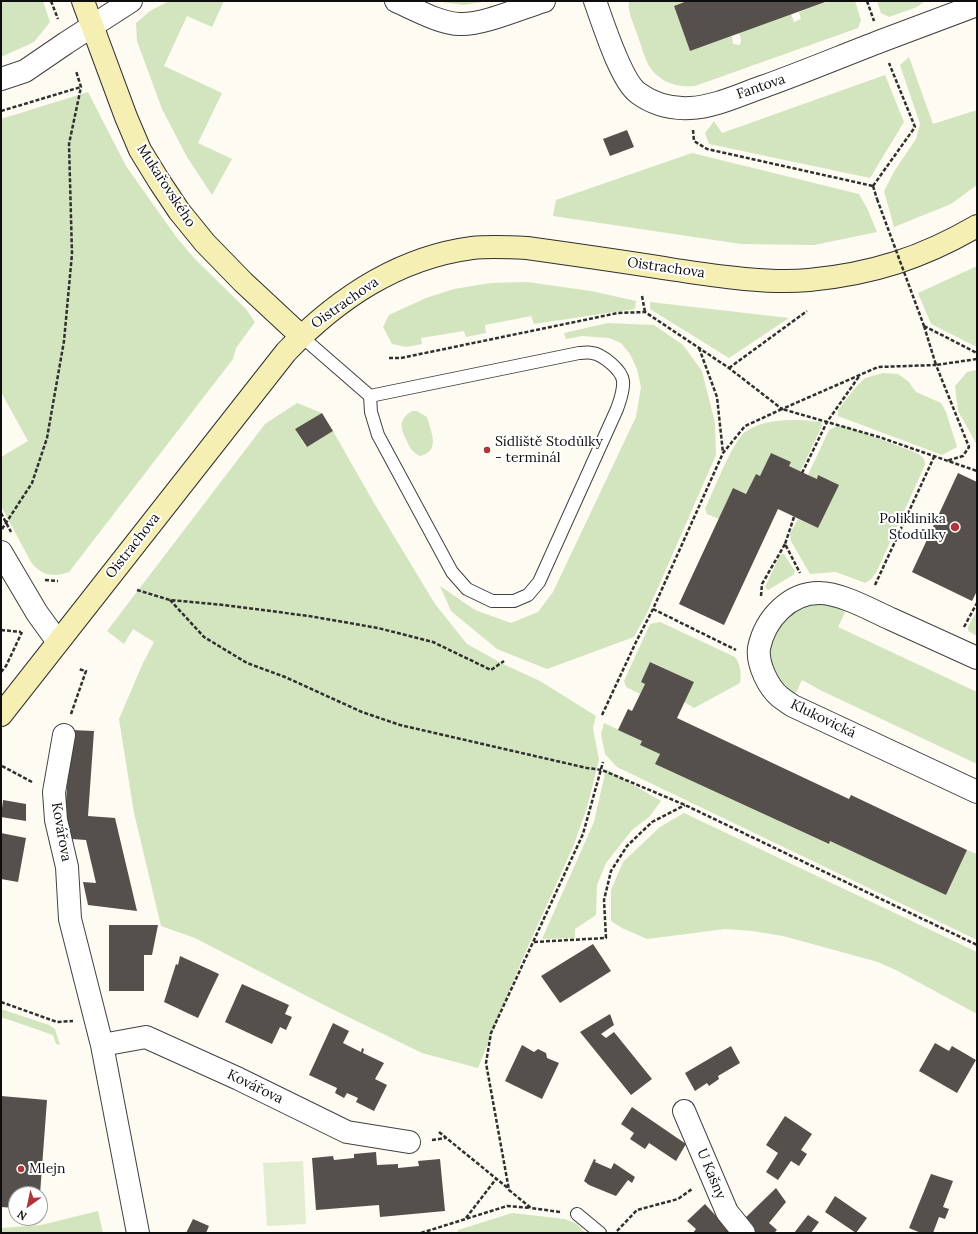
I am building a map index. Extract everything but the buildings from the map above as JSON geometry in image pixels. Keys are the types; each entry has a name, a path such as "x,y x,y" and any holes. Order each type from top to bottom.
{"street":[{"name":"Mukařovského","path":"83,1 126,118 140,150 179,212 205,243 243,282 301,336"},
{"path":"1,79 25,71 131,1"},
{"path":"396,1 442,20 460,24 479,22 544,1"},
{"name":"Fantova","path":"594,1 616,57 628,80 637,92 661,105 676,108 691,108 709,105 731,98 790,77 977,5"},
{"name":"Oistrachova","path":"1,715 286,352 320,318 369,284 419,261 442,254 472,248 501,247 527,248 713,275 742,278 807,280 872,271 892,265 952,241 977,226"},
{"path":"1,552 37,613 58,642"},
{"name":"Klukovická","path":"977,658 865,607 835,595 821,593 808,594 799,597 780,609 769,622 762,636 759,650 760,665 767,680 779,696 793,706 977,792"},
{"name":"Kovářova","path":"64,735 54,792 56,820 67,867 70,919 102,1045 138,1233"},
{"name":"Kovářova","path":"102,1045 146,1037 238,1079 346,1132 409,1142"},
{"name":"U Kašny","path":"684,1111 727,1212 744,1233"}],"lane":[{"path":"301,336 370,396 371,412 378,434 452,572 467,589 492,601 514,601 528,595 539,582 623,394 623,380 617,370 604,357 592,353 579,353 370,396"},
{"path":"577,1214 600,1233"}],"path":[{"path":"51,1 58,19"},
{"path":"867,1 875,24"},
{"path":"873,186 915,127 888,58"},
{"path":"1,531 32,483 47,438 64,341 72,254 69,144 82,87 76,71"},
{"path":"1,112 82,87"},
{"path":"693,127 694,141 707,149 873,186"},
{"path":"873,186 924,326 936,365 969,447 963,456 946,461"},
{"path":"642,296 645,312"},
{"path":"729,368 807,311"},
{"path":"389,358 401,358 618,313 645,312 729,368 782,409 879,437 977,471"},
{"path":"924,326 977,353"},
{"path":"699,348 717,397 723,453"},
{"path":"602,715 653,609 723,453 746,426 878,368 936,365 977,359"},
{"path":"802,473 827,422 861,375"},
{"path":"865,607 934,457"},
{"path":"761,600 762,584 785,544 794,517"},
{"path":"785,544 803,579"},
{"path":"138,590 170,600 224,605 309,616 378,628 433,642 491,670 504,661"},
{"path":"170,600 204,637 247,663 285,677 362,712 400,725 587,768 602,770 685,805 977,945"},
{"path":"966,622 977,603"},
{"path":"653,609 734,650 759,650"},
{"path":"1,672 6,666 21,632 37,613"},
{"path":"1,630 21,632"},
{"path":"64,735 86,671 78,669"},
{"path":"509,1190 486,1063 491,1033 584,834 604,762"},
{"path":"2,766 30,781"},
{"path":"534,942 606,938 604,900 611,871 627,846 652,822 685,805"},
{"path":"1,1002 57,1022 80,1021"},
{"path":"439,1132 531,1208"},
{"path":"466,1219 496,1179"},
{"path":"616,1233 637,1210 678,1199 686,1194"},
{"path":"421,1233 507,1206 577,1214"}],"green space":[{"path":"1,1 43,1 50,22 34,42 1,57"},
{"path":"169,1 224,1 212,27 187,16 164,66 222,93 198,143 232,159 212,195 187,157 162,109 137,41 136,23 150,11"},
{"path":"434,1 487,1 464,5"},
{"path":"629,1 687,1 674,6 690,51 732,36 733,44 740,45 741,40 739,33 791,14 794,22 801,19 799,12 829,1 855,1 861,20 858,28 695,86 682,86 663,80 653,72 649,66 631,18"},
{"path":"877,1 925,1 917,7 889,17 881,13"},
{"path":"909,57 933,124 977,110 977,185 951,204 894,227 884,191 895,170 916,139 920,124 900,65"},
{"path":"885,75 904,122 870,178 709,144 705,133 714,121 722,133"},
{"path":"88,92 126,166 177,238 195,259 246,309 255,322 236,348 233,359 69,572 53,575 39,570 31,562 1,506 1,457 28,441 1,392 1,119"},
{"path":"692,153 859,194 867,208 877,232 814,245 741,244 553,216 556,200"},
{"path":"977,266 977,347 931,324 918,293"},
{"path":"527,282 591,291 636,301 635,309 534,324 531,316 485,325 486,333 466,337 464,331 421,338 422,344 406,347 392,344 383,327 389,315 426,298 454,289 491,283"},
{"path":"650,302 789,318 729,358 650,309"},
{"path":"608,323 654,325 683,345 702,371 715,423 716,455 646,615 634,637 547,669 497,649 451,611 440,586 475,610 511,623 538,612 553,592 636,417 641,387 637,369 630,354 621,343 609,338 582,336 566,339 564,333"},
{"path":"977,370 977,445 958,411 955,386 967,372"},
{"path":"883,373 898,374 908,381 916,392 941,403 946,412 957,447 942,455 838,416 838,410 865,378"},
{"path":"297,403 322,413 295,429 306,447 333,431 374,503 435,604 467,644 505,665 540,681 596,716 593,728 599,760 587,808 573,847 521,962 478,1068 422,1053 330,1008 195,938 161,926 134,813 119,719 143,663 154,642 133,629 124,644 107,631 265,424"},
{"path":"412,411 417,411 427,417 433,440 431,450 420,456 410,447 402,427 403,420"},
{"path":"802,420 821,422 822,426 800,472 789,466 790,462 771,453 760,476 756,474 746,494 733,488 719,519 707,514 705,509 724,468 735,445 745,432 765,423"},
{"path":"837,426 845,426 912,451 922,456 925,462 925,465 876,573 865,583 836,572 810,574 791,541 790,534 798,519 818,528 838,485 818,476 817,479 808,475 829,430"},
{"path":"784,554 795,571 793,575 768,590 765,587 780,555"},
{"path":"826,604 846,610 838,627 977,692 977,764 820,690 802,680 794,697 780,685 770,658 770,647 777,628 791,613 800,608"},
{"path":"977,610 977,636 968,631 968,627"},
{"path":"660,622 735,657 740,669 740,683 694,708 684,702 694,682 651,662 641,682 645,684 640,694 626,687 624,681 650,624"},
{"path":"604,723 642,741 640,745 660,754 656,764 828,844 830,841 946,895 967,850 977,854 977,940 617,767 605,754 601,734"},
{"path":"606,769 661,801 649,817 632,830 606,863 597,885 596,915 575,929 575,938 542,939 594,822"},
{"path":"684,813 977,952 977,1014 896,970 878,962 783,936 752,931 725,929 647,939 622,928 611,921 611,890 623,862 660,827"},
{"path":"1,1009 49,1025 55,1029 60,1045 56,1044 53,1035 1,1017"},
{"path":"303,1161 306,1224 267,1226 263,1163"},
{"path":"98,1211 103,1233 1,1233 1,1228 48,1226 48,1223"},
{"path":"512,1213 565,1219 577,1224 585,1233 457,1233 458,1230"}],"place":[{"name":"Sídliště Stodůlky - terminál","path":"487,450"},
{"name":"Poliklinika Stodůlky","path":"955,527"},
{"name":"Mlejn","path":"21,1169"}]}
